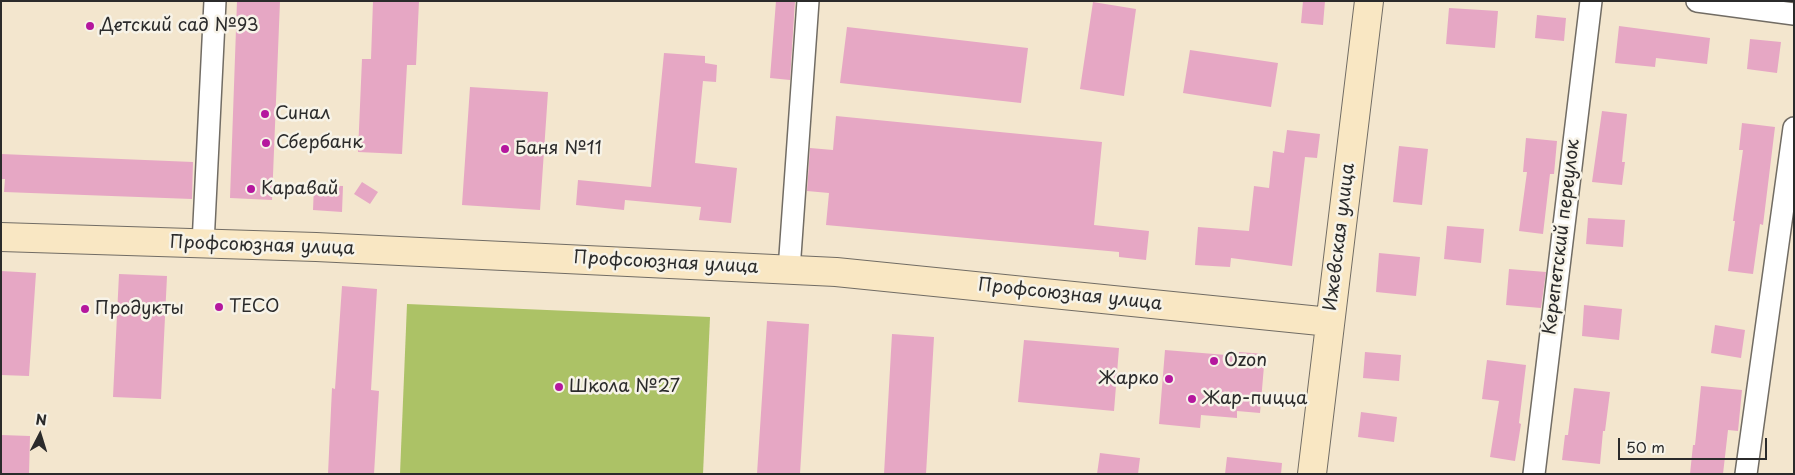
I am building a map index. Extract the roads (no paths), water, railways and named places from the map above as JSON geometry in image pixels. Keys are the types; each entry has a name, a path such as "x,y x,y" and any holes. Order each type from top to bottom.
{"main road":[{"name":"Ижевская улица","path":"1312,474 1369,1"},
{"name":"Профсоюзная улица","path":"1,237 316,247 836,272 1330,322"}],"street":[{"path":"203,244 215,1"},
{"path":"789,270 808,1"},
{"name":"Керепетский переулок","path":"1534,474 1591,1"},
{"path":"1697,1 1794,14"},
{"path":"1746,474 1794,128"}],"place":[{"name":"Детский сад №93","path":"90,26"},
{"name":"Синал","path":"265,114"},
{"name":"Сбербанк","path":"266,143"},
{"name":"Баня №11","path":"505,149"},
{"name":"Каравай","path":"251,189"},
{"name":"ТЕСО","path":"219,307"},
{"name":"Продукты","path":"85,309"},
{"name":"Ozon","path":"1214,361"},
{"name":"Жарко","path":"1169,379"},
{"name":"Школа №27","path":"559,387"},
{"name":"Жар-пицца","path":"1192,399"}]}
